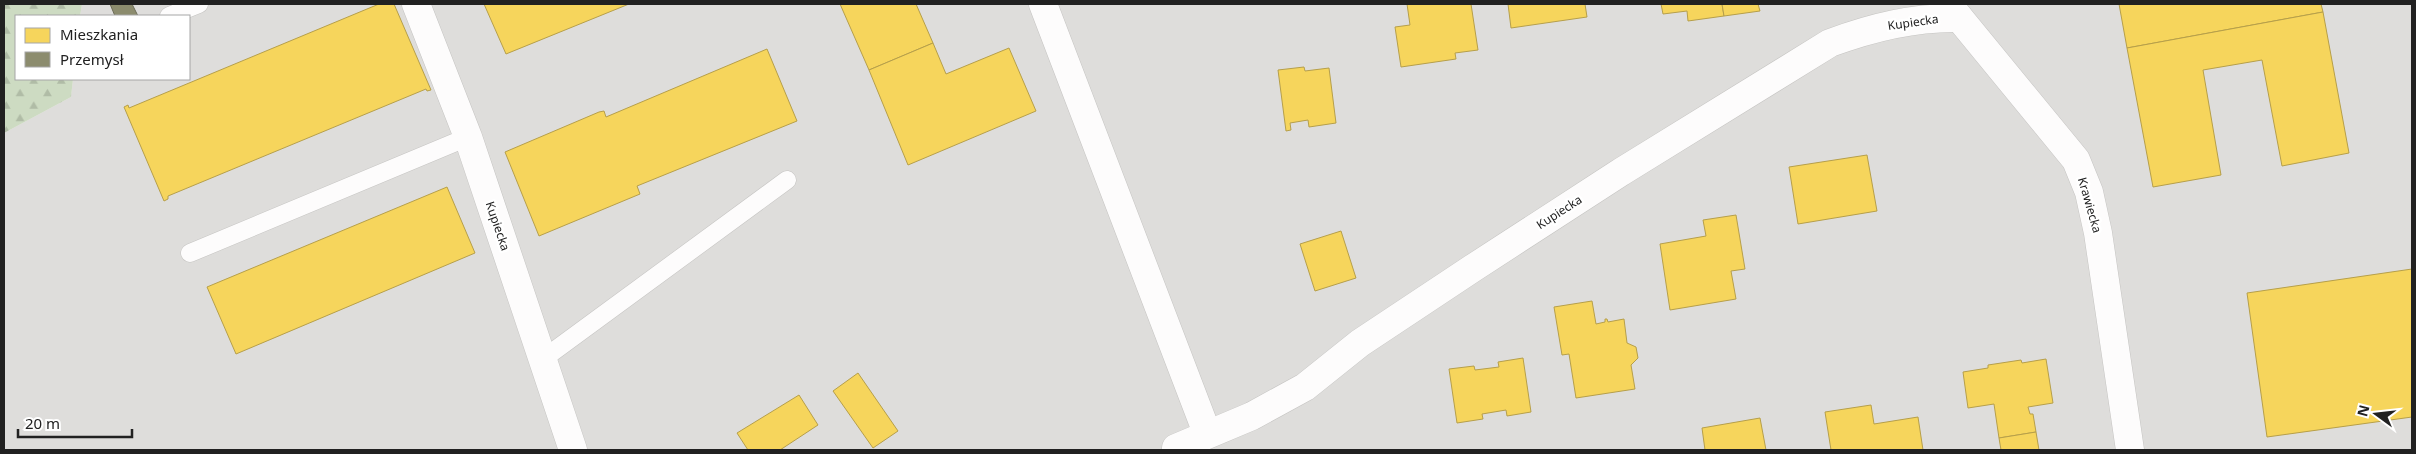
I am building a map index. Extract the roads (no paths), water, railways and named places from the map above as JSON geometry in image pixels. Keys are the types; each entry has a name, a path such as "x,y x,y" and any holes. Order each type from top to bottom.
{"street":[{"name":"Kupiecka","path":"416,4 468,137 573,450"},
{"path":"1043,4 1207,433"},
{"name":"Kupiecka","path":"1176,448 1207,433 1252,416 1305,387 1360,343 1629,166 1830,43 1865,30 1895,23 1933,18 1954,11"},
{"name":"Krawiecka","path":"1954,11 2076,160 2089,192 2098,233 2130,450"}],"lane":[{"path":"172,15 199,4"},
{"path":"190,253 468,137"},
{"path":"543,359 787,180"}]}
